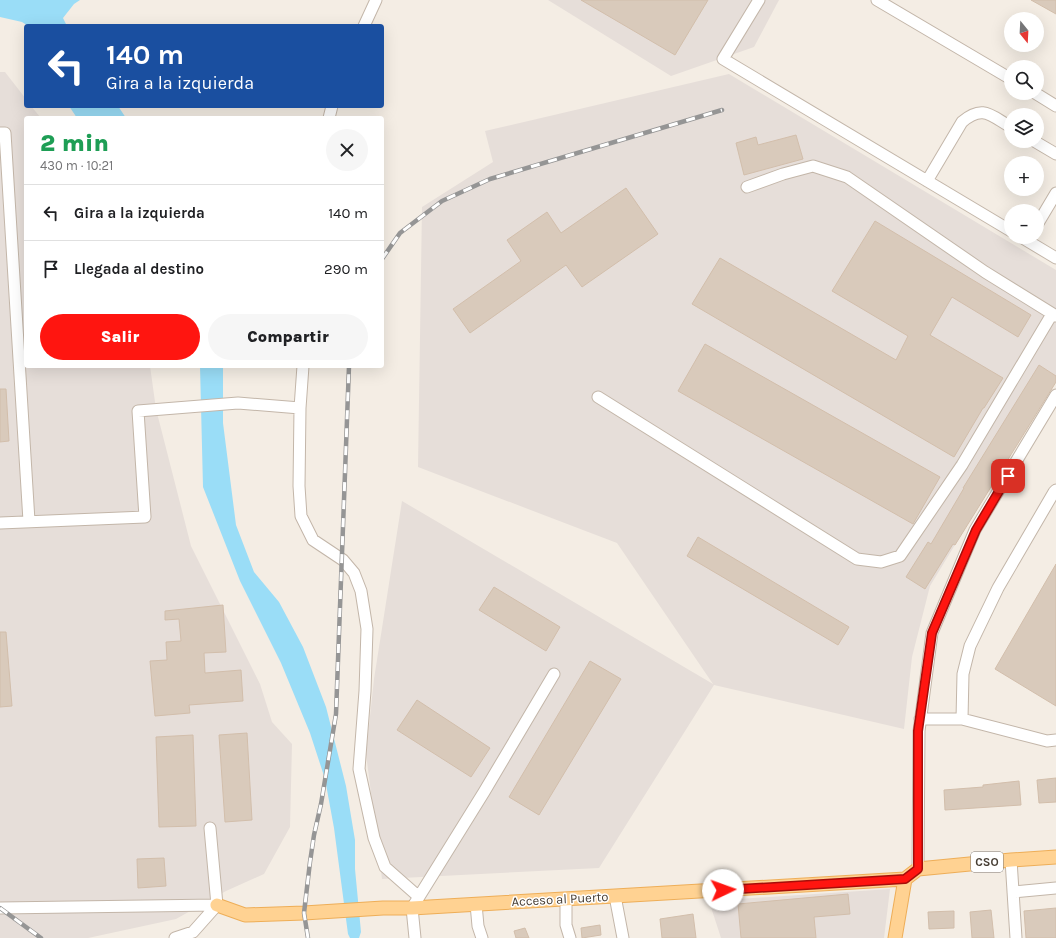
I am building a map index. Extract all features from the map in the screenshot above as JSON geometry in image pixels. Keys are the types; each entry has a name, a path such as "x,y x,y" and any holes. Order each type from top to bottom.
{"main road":[{"name":"CSO","path":"918,869 1056,857"},
{"path":"895,938 905,879 918,869"},
{"name":"Acceso al Puerto","path":"216,905 246,915 383,908 412,908 905,879"}],"street":[{"path":"365,24 376,0"},
{"path":"759,0 723,58 1004,227"},
{"path":"877,0 1004,75"},
{"path":"1044,99 1056,106"},
{"path":"927,181 962,122 977,112 987,113 1004,123"},
{"path":"0,133 5,133 29,521"},
{"path":"1044,147 1056,154"},
{"path":"598,397 857,559 881,562 900,556 962,464 1054,315 985,272 847,177 813,166 783,174 747,187"},
{"path":"1044,213 1056,192"},
{"path":"1033,244 1056,258"},
{"path":"303,368 300,408 299,486 301,516 313,540 343,560 354,573 361,591 367,629 365,691 359,769 374,838 385,867 419,897"},
{"path":"918,869 918,731 932,633 976,530 1056,395"},
{"path":"0,522 145,517 138,411 238,403 300,408"},
{"path":"962,719 963,674 970,646 998,588 1033,525 1056,490"},
{"path":"415,938 412,908 484,792 554,674"},
{"path":"920,719 962,719 1047,741 1056,740"},
{"path":"175,938 193,932 216,905 210,828"},
{"path":"1011,860 1016,938"},
{"path":"1013,892 1056,888"},
{"path":"616,896 623,938"},
{"path":"566,899 566,925 570,938"},
{"path":"476,904 478,926 482,938"},
{"path":"0,908 216,905"}],"shaded area":[{"path":"548,0 779,0 754,47 671,76"},
{"path":"0,72 5,72 24,96 24,108 33,108 39,116 24,116 24,368 150,368 156,409 191,546 260,684 272,722 292,744 290,827 264,874 226,891 176,919 88,938 0,938"},
{"path":"729,74 1004,239 1004,244 1013,244 1056,270 1056,378 930,586 912,657 904,729 714,685 599,868 382,879 366,754 374,679 402,501 713,684 617,543 418,467 422,207 493,162 485,131"},
{"path":"890,889 884,938 721,938 709,901"}],"water":[{"path":"0,0 80,0 74,4 63,18 66,24 25,24 0,17"},
{"path":"70,108 119,108 125,116 76,116"},
{"path":"200,368 223,368 223,423 236,525 254,572 279,602 303,647 326,707 346,786 355,840 355,869 361,932 359,938 350,938 348,934 334,828 325,779 310,733 281,663 240,581 203,487"}],"building":[{"path":"581,0 708,0 675,55"},
{"path":"1031,0 1056,0 1056,14"},
{"path":"796,135 803,159 744,175 736,143 756,137 758,145"},
{"path":"626,188 658,234 582,287 566,265 470,333 453,309 521,261 507,240 547,212 561,233"},
{"path":"875,221 1031,315 1018,337 952,297 930,335 1003,378 954,457 692,304 720,258 896,360 908,336 832,291"},
{"path":"705,344 940,477 913,524 678,391"},
{"path":"1039,365 1056,376 1056,382 955,545 953,544 925,589 906,577 928,542 931,544 963,488"},
{"path":"0,389 6,389 9,441 0,442"},
{"path":"698,537 849,627 838,645 687,556"},
{"path":"1056,564 1056,706 995,669"},
{"path":"494,587 560,627 546,651 479,610"},
{"path":"223,605 226,652 204,653 205,673 241,670 243,701 189,705 190,713 155,716 150,661 167,660 166,642 181,641 179,619 165,620 165,611"},
{"path":"0,632 6,632 12,706 0,707"},
{"path":"590,661 621,679 539,815 509,797"},
{"path":"417,700 490,748 471,777 397,730"},
{"path":"247,733 252,820 225,822 219,735"},
{"path":"193,735 196,826 159,827 156,737"},
{"path":"1056,778 1056,802 1039,803 1037,780"},
{"path":"1019,781 1021,805 945,810 944,790 983,787 983,785"},
{"path":"164,858 166,886 138,888 137,859"},
{"path":"848,894 850,914 814,917 816,938 741,938 738,904"},
{"path":"1056,908 1056,938 1026,938 1024,911"},
{"path":"991,910 994,938 972,938 970,912"},
{"path":"954,911 954,928 929,929 928,912"},
{"path":"693,914 696,938 662,938 660,919"},
{"path":"600,925 601,935 582,938 581,928"},
{"path":"525,928 529,938 516,938 514,931"}],"railway":[{"path":"384,256 400,233 442,201 490,179 722,110"},
{"path":"308,938 304,913 310,862 336,714 349,368"},
{"path":"0,908 41,938"}],"route":[{"path":"723,890 905,879 918,869 918,731 932,633 976,530 1008,476"}]}
